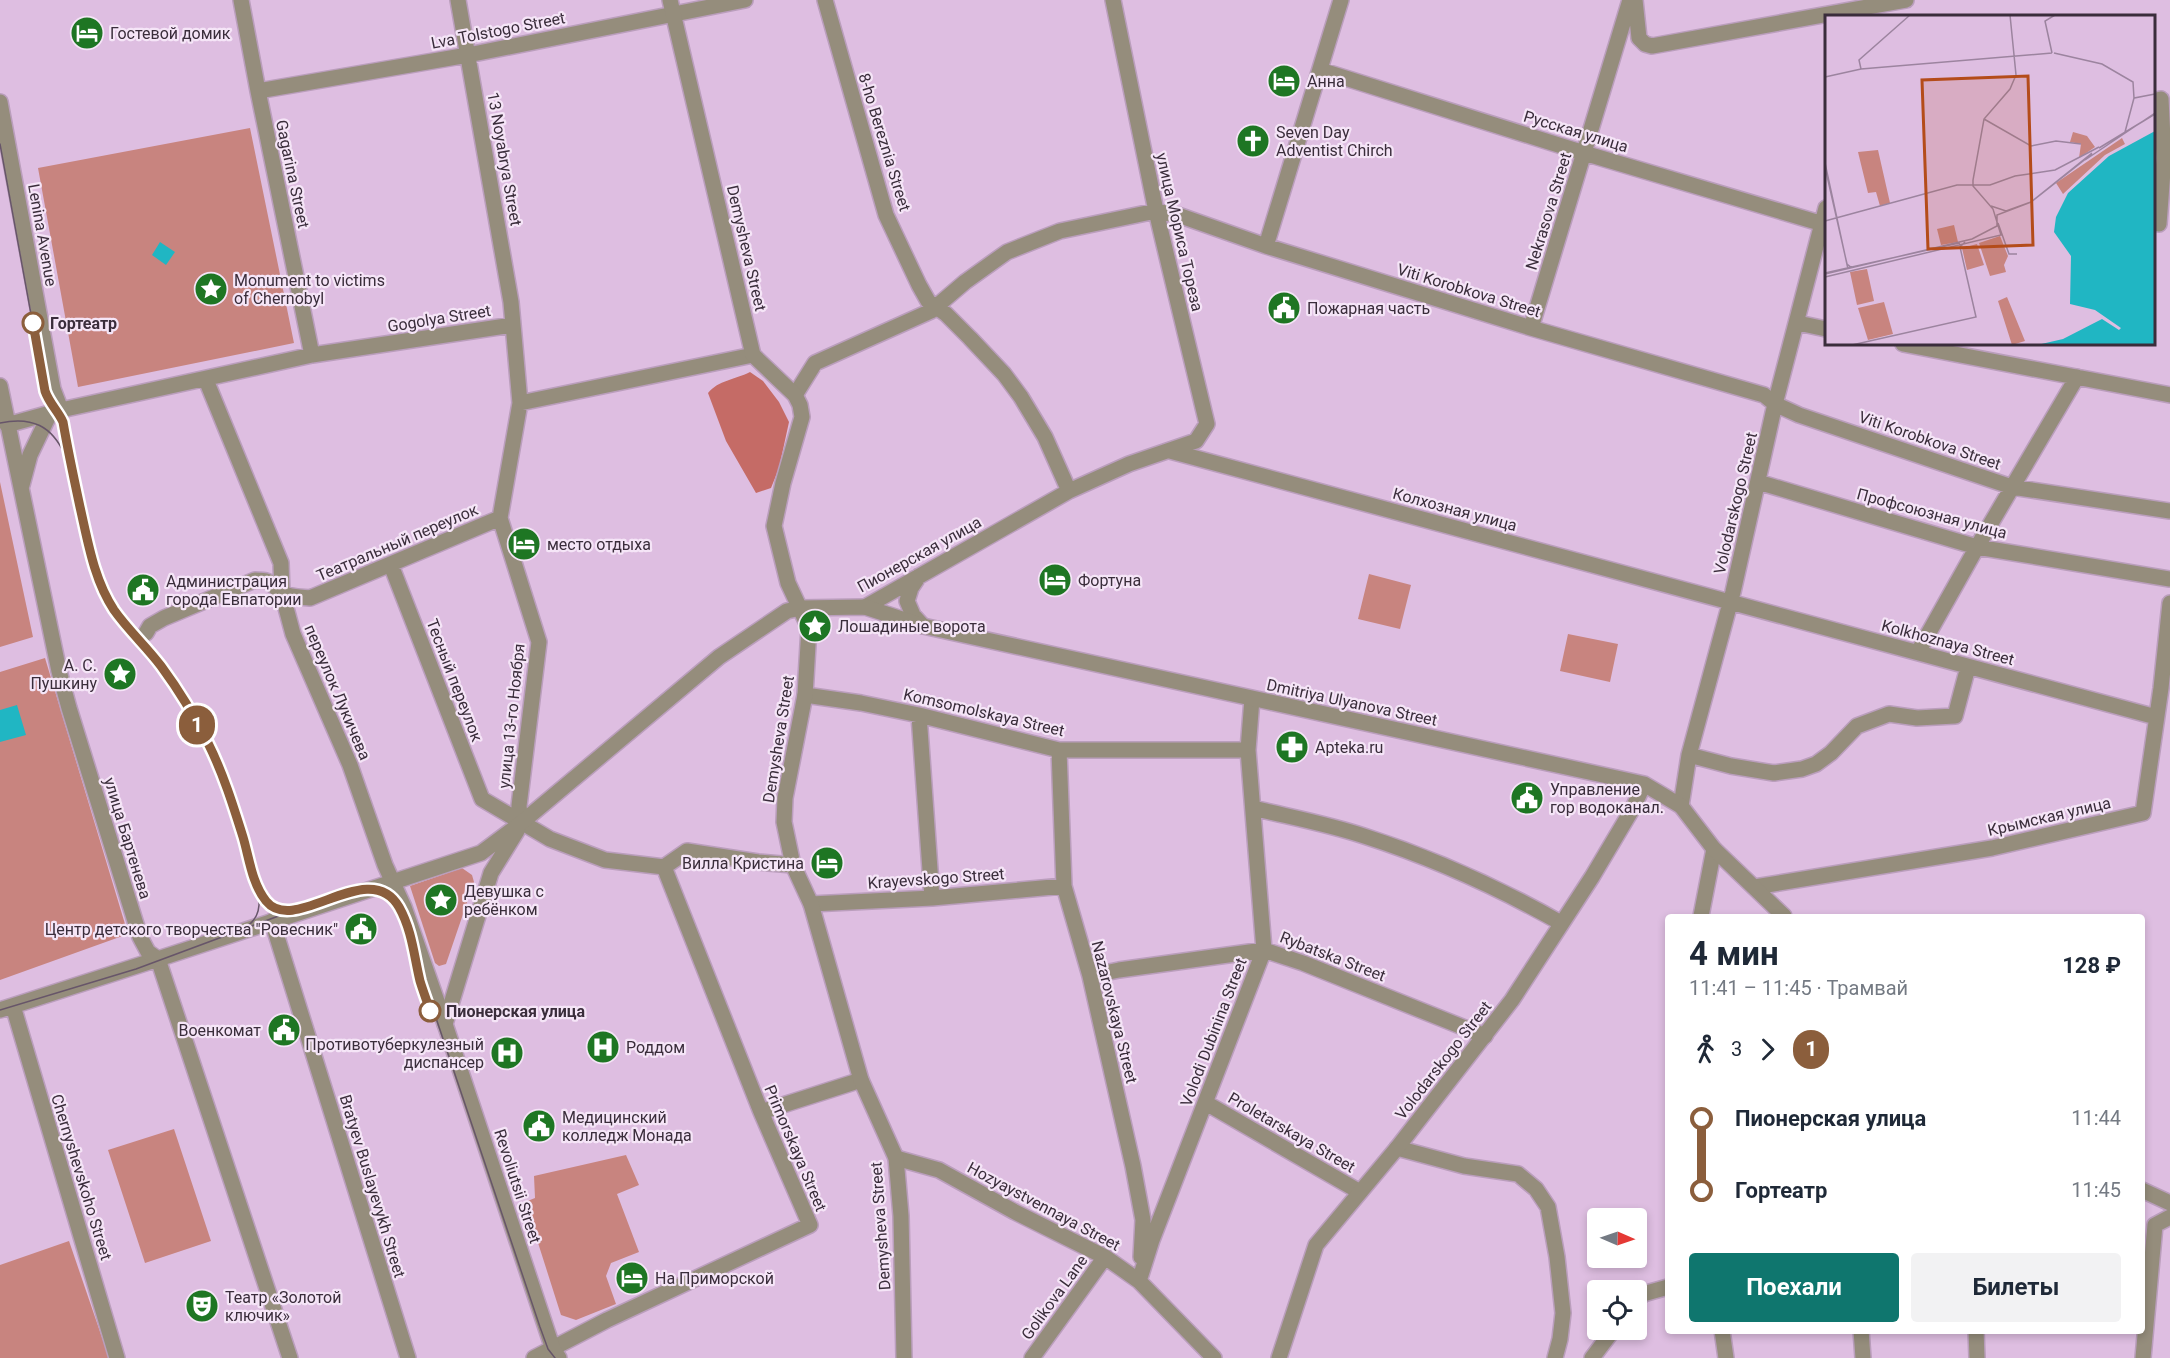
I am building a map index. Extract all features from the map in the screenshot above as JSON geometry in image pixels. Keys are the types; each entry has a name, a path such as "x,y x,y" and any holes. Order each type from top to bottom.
{"street":[{"name":"Gagarina Street","path":"241,0 312,356"},
{"name":"13 Noyabrya Street","path":"458,0 511,302 513,325"},
{"name":"Lva Tolstogo Street","path":"258,91 468,55 671,7 745,0"},
{"name":"8-ho Bereznia Street","path":"825,0 886,215 928,301 946,314 1010,382 1045,437 1069,491"},
{"name":"улица Мориса Тореза","path":"1113,0 1156,211 1207,424 1196,441 1170,451"},
{"path":"1266,246 1341,0"},
{"name":"Nekrasova Street","path":"1531,328 1630,0"},
{"path":"1635,0 1639,38 1645,44 1652,46 1825,19"},
{"path":"1850,15 1876,11 1906,0"},
{"name":"Demysheva Street","path":"671,7 753,355"},
{"name":"Русская улица","path":"1320,70 1584,153 1823,224"},
{"path":"2155,101 2161,99 2164,158 2159,224 2155,222"},
{"name":"Lenina Avenue","path":"0,102 56,411"},
{"name":"Viti Korobkova Street","path":"795,395 815,363 931,311 965,282 1008,252 1060,231 1156,211 1178,215 1266,246 1531,328 1764,395 1775,404 1799,415 2012,487 2170,511"},
{"name":"Volodarskogo Street","path":"1681,806 1689,755 1731,602 1775,404 1825,216"},
{"path":"1798,323 1825,329"},
{"name":"Gogolya Street","path":"4,426 56,411 312,356 513,325 520,403"},
{"path":"1908,345 2170,395"},
{"path":"520,403 753,355 795,395"},
{"path":"1918,652 2077,377"},
{"name":"переулок Лукичева","path":"206,380 281,563 282,593 293,634 350,765 445,1024"},
{"path":"0,387 4,426"},
{"name":"Demysheva Street","path":"795,395 802,417 783,483 774,526 788,583 809,628 806,695 785,798 784,822 793,865 811,904 861,1080 896,1158 901,1216 904,1358"},
{"name":"улица 13-го Ноября","path":"520,403 500,518 539,642 519,806 521,823"},
{"path":"21,488 30,455 56,411"},
{"name":"улица Бартенева","path":"4,426 21,488 69,708 140,937 148,952 158,958 290,1358"},
{"name":"Пионерская улица","path":"7,1008 481,853 521,823 719,657 787,611 800,608 865,607 1069,491 1129,464 1170,451"},
{"name":"Колхозная улица","path":"1170,451 1731,602"},
{"name":"Профсоюзная улица","path":"1758,482 1977,548 2170,579"},
{"name":"Театральный переулок","path":"146,633 150,626 164,618 255,580 267,580 282,593 310,598 500,518"},
{"name":"Тесный переулок","path":"391,565 482,799 521,823"},
{"path":"921,574 911,588 907,601 913,615 923,626"},
{"name":"Kolkhoznaya Street","path":"1731,602 2156,717"},
{"name":"Крымская улица","path":"1755,887 1992,848 2143,813 2156,717 2165,687 2170,603"},
{"name":"Dmitriya Ulyanova Street","path":"865,607 923,626 1644,784 1681,806 1714,849 1782,914"},
{"path":"1689,755 1731,766 1774,773 1802,769 1824,759 1857,726 1889,714 1917,718 1955,716 1968,667"},
{"name":"Komsomolskaya Street","path":"806,695 920,715 1059,750 1248,750"},
{"path":"1248,750 1252,699"},
{"path":"920,715 932,897"},
{"name":"Nazarovskaya Street","path":"1059,750 1064,886 1090,976 1107,1047 1143,1220 1139,1281"},
{"name":"Volodi Dubinina Street","path":"1139,1281 1152,1240 1264,950 1248,750"},
{"name":"Volodarskogo Street","path":"1279,1358 1316,1245 1397,1148 1512,1000 1592,877 1634,808 1644,784"},
{"path":"1253,808 1364,836 1444,865 1501,891 1561,923"},
{"path":"445,1024 491,873 521,823 550,839 605,860 664,867 687,851 793,865"},
{"path":"1701,914 1714,849"},
{"path":"481,853 491,873"},
{"name":"Primorskaya Street","path":"534,1358 556,1353 607,1320 810,1226 760,1112 664,867"},
{"name":"Krayevskogo Street","path":"811,904 1064,886"},
{"name":"Bratyev Buslayevykh Street","path":"272,921 408,1358"},
{"name":"Rybatska Street","path":"1090,976 1264,950 1304,963 1485,1036"},
{"name":"Chernyshevskoho Street","path":"7,1008 117,1358"},
{"name":"Revoliutsii Street","path":"445,1024 556,1353"},
{"path":"760,1112 861,1080"},
{"name":"Proletarskaya Street","path":"1206,1103 1360,1192"},
{"path":"1397,1148 1464,1166 1518,1174 1536,1189 1548,1208 1557,1257 1563,1312 1555,1358"},
{"name":"Hozyaystvennaya Street","path":"896,1158 939,1170 1015,1212 1105,1257 1139,1281 1214,1358"},
{"path":"2145,1191 2170,1203"},
{"path":"2145,1314 2149,1226 2170,1217"},
{"name":"Golikova Lane","path":"1032,1358 1105,1257"},
{"path":"1647,1293 1665,1288"},
{"path":"1723,1334 1726,1358"},
{"path":"1861,1334 1863,1358"},
{"path":"1976,1334 1977,1358"},
{"path":"2143,1358 2144,1334"},
{"path":"1592,1358 1606,1340"}],"shaded area":[{"path":"250,128 294,343 78,387 38,168"},
{"path":"160,242 175,252 166,265 152,255"},
{"path":"750,372 763,381 779,402 789,422 779,468 771,488 756,493 726,441 708,393 722,383"},
{"path":"0,482 33,637 0,647"},
{"path":"1369,574 1411,585 1400,629 1358,619"},
{"path":"1568,634 1618,644 1610,682 1560,671"},
{"path":"45,658 128,934 0,980 0,672"},
{"path":"17,705 26,735 0,742 0,710"},
{"path":"462,868 472,875 474,882 446,964 439,966 435,963 410,886"},
{"path":"174,1129 211,1241 145,1263 108,1150"},
{"path":"626,1155 639,1185 617,1194 639,1252 611,1263 606,1276 616,1304 576,1320 561,1315 525,1202 535,1198 534,1176"},
{"path":"69,1241 109,1358 0,1358 0,1265"}],"tram line":[{"path":"0,144 45,391 63,422 98,577 114,609 160,665 208,742 229,792 259,890 267,902 285,910 301,909 353,891 369,890 385,894 399,908 540,1327 548,1349 555,1358"},
{"name":"1","path":"33,323 45,391 63,422 98,578 114,609 160,665 208,742 229,792 259,890 270,905 282,910 296,909 353,891 373,890 386,893 399,908 403,918 430,1011"},
{"path":"0,423 22,421 40,426 54,437 65,455"},
{"path":"246,927 257,915 259,890"},
{"path":"0,1010 136,969 292,911"}],"place":[{"name":"Гостевой домик","path":"87,33"},
{"name":"Анна","path":"1284,81"},
{"name":"Seven Day Adventist Chirch","path":"1253,141"},
{"name":"Monument to victims of Chernobyl","path":"211,289"},
{"name":"Пожарная часть","path":"1284,308"},
{"name":"Гортеатр","path":"33,323"},
{"name":"место отдыха","path":"524,544"},
{"name":"Фортуна","path":"1055,580"},
{"name":"Администрация города Евпатории","path":"143,590"},
{"name":"Лошадиные ворота","path":"815,626"},
{"name":"А. С. Пушкину","path":"120,674"},
{"name":"Apteka.ru","path":"1292,747"},
{"name":"Управление гор водоканал.","path":"1527,798"},
{"name":"Вилла Кристина","path":"827,863"},
{"name":"Девушка с ребёнком","path":"441,900"},
{"name":"Центр детского творчества \"Ровесник\"","path":"361,929"},
{"name":"Пионерская улица","path":"430,1011"},
{"name":"Военкомат","path":"284,1030"},
{"name":"Роддом","path":"603,1047"},
{"name":"Противотуберкулезный диспансер","path":"507,1053"},
{"name":"Медицинский колледж Монада","path":"539,1126"},
{"name":"На Приморской","path":"632,1278"},
{"name":"Театр «Золотой ключик»","path":"202,1306"}]}
